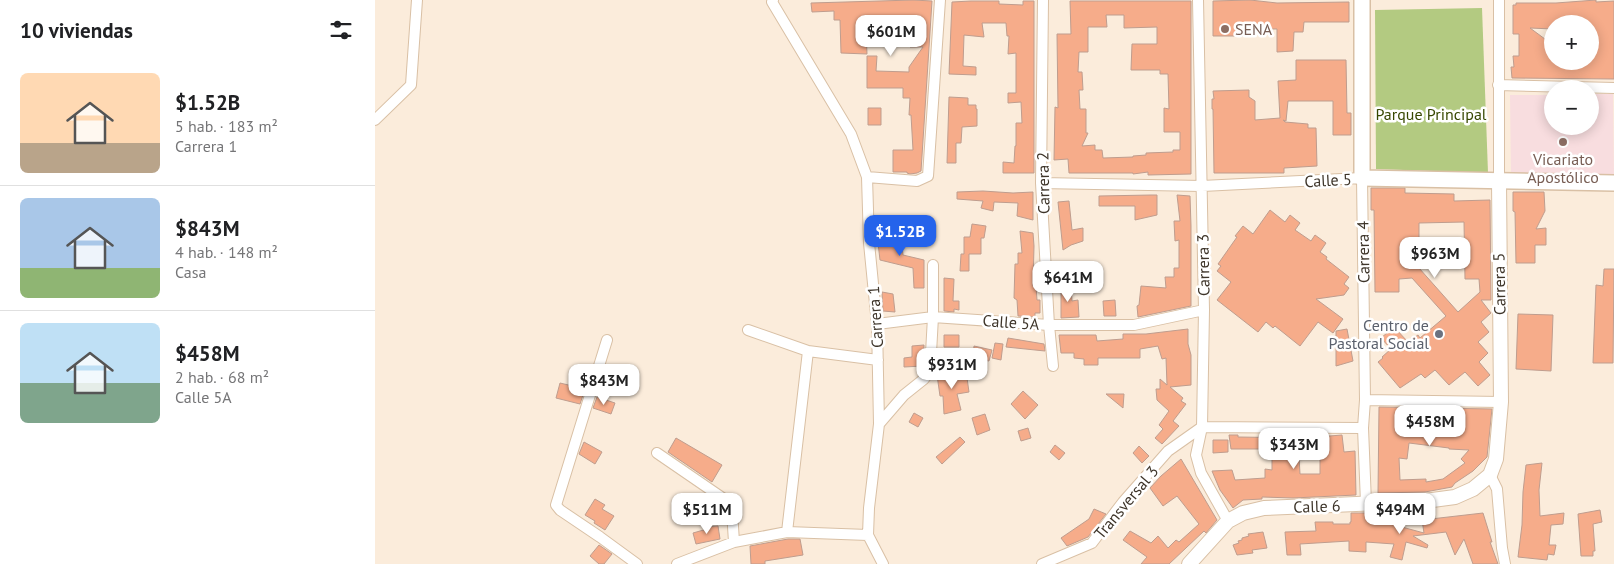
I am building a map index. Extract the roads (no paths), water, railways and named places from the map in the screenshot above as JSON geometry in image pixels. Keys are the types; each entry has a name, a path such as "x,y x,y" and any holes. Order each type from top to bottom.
{"main road":[{"name":"Carrera 4","path":"1362,0 1363,178"},
{"name":"Calle 5","path":"1363,178 1614,183"},
{"name":"Carrera 5","path":"1490,475 1496,458 1501,402 1499,181"},
{"name":"Calle 6","path":"1189,564 1228,521 1243,513 1264,508 1425,501 1455,497 1473,489 1490,475"}],"street":[{"path":"375,120 411,85 417,0"},
{"name":"Carrera 1","path":"773,0 851,134 867,177 869,243 877,324 879,424 869,508 869,535 883,564"},
{"path":"867,177 917,181 928,176 941,0"},
{"name":"Carrera 2","path":"1043,0 1041,183 1053,366"},
{"name":"Carrera 3","path":"1198,0 1204,310 1202,427 1196,455 1201,473 1228,521"},
{"name":"Carrera 5","path":"1499,0 1499,181"},
{"path":"1499,85 1614,88"},
{"name":"Calle 5","path":"1041,183 1202,186 1363,178"},
{"name":"Carrera 4","path":"1363,178 1365,400 1363,428 1367,503"},
{"path":"879,424 904,395 924,379 930,371 933,265"},
{"name":"Calle 5A","path":"877,324 933,317 1049,325 1134,324 1204,310"},
{"path":"748,330 807,351 878,360"},
{"path":"607,340 556,505 560,510 637,564"},
{"path":"787,532 807,351"},
{"path":"1365,400 1501,402"},
{"path":"1202,427 1363,428"},
{"name":"Transversal 3","path":"1042,564 1092,543 1123,502 1168,451 1202,427"},
{"path":"657,453 727,501 732,511 734,542"},
{"path":"1490,475 1497,489 1505,564"},
{"path":"677,564 734,542 787,532 869,535"}],"place":[{"name":"SENA","path":"1225,29"},
{"name":"Vicariato Apostólico","path":"1563,142"},
{"name":"Centro de Pastoral Social","path":"1439,334"}],"park label":[{"name":"Parque Principal","path":"1431,114"}]}
